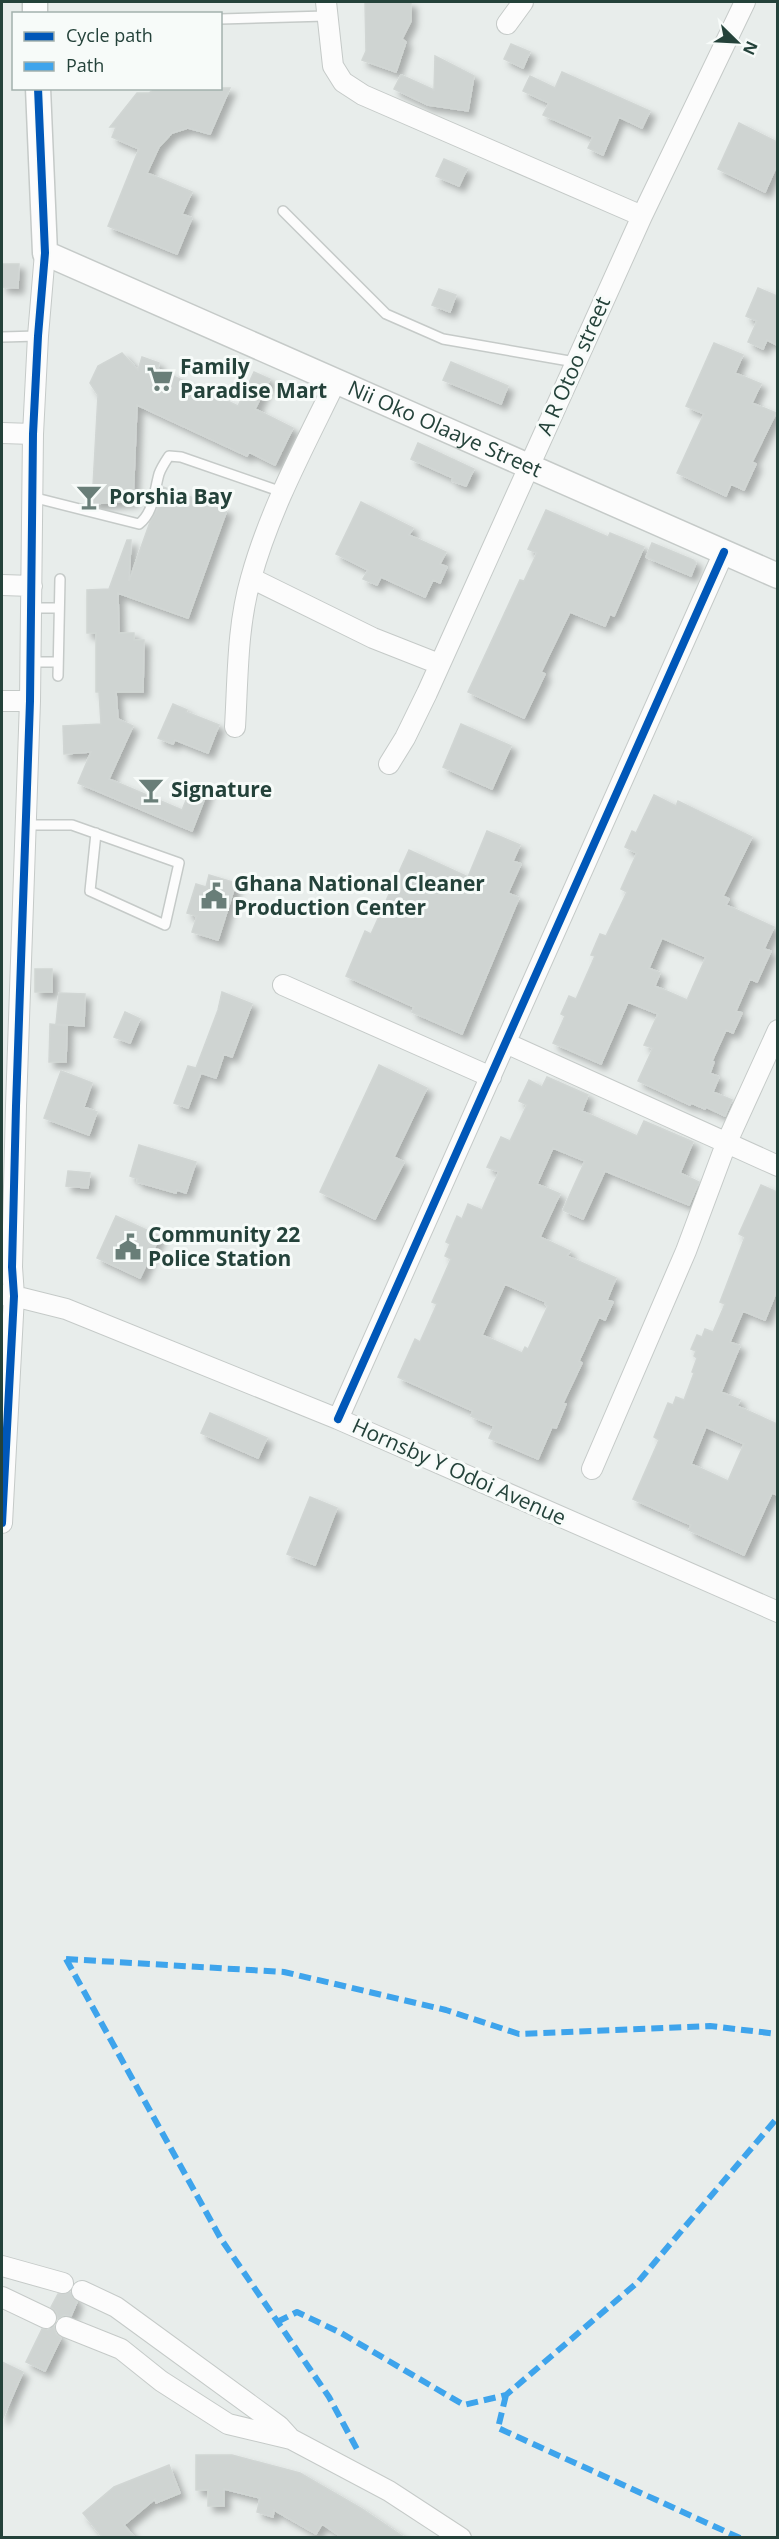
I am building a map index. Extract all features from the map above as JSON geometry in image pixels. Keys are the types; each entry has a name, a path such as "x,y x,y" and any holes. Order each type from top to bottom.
{"street":[{"path":"507,24 523,2"},
{"name":"A R Otoo street","path":"389,764 405,738 642,216 745,2"},
{"path":"326,9 333,66 343,82 363,95 642,216"},
{"path":"2,1511 8,1295 12,1267 9,1106 30,700 33,434 45,253 38,90"},
{"name":"Nii Oko Olaaye Street","path":"45,253 723,552 776,572"},
{"path":"235,727 241,628 251,578 282,492 336,381"},
{"path":"2,433 33,434"},
{"path":"338,1419 723,552"},
{"path":"251,578 373,638 439,664"},
{"path":"2,585 32,586"},
{"path":"2,700 30,700"},
{"path":"283,984 490,1077"},
{"path":"592,1469 686,1251 726,1144 777,1030"},
{"path":"506,1043 777,1166"},
{"name":"Hornsby Y Odoi Avenue","path":"8,1295 66,1309 338,1419 777,1612"},
{"path":"2,2266 63,2283"},
{"path":"31,2273 10,2301 46,2318"},
{"path":"82,2291 116,2307 279,2426 291,2439"},
{"path":"66,2327 122,2349 161,2381 228,2424 291,2439 389,2491 461,2538"},
{"path":"122,2349 143,2327"}],"lane":[{"path":"222,19 326,9"},
{"path":"283,211 386,314 443,339 576,362"},
{"path":"2,337 38,336"},
{"path":"32,497 139,524 150,511 160,471 169,456 181,457 282,492"},
{"path":"58,676 60,579"},
{"path":"32,608 59,608"},
{"path":"31,662 58,662"},
{"path":"24,825 72,825 96,833 179,863 165,925 90,891 96,833"}],"building":[{"path":"365,2 411,2 411,21 402,39 406,42 396,72 362,60 366,51"},
{"path":"511,44 530,52 523,68 504,59"},
{"path":"435,56 474,76 468,111 428,105 394,89 401,75 434,90"},
{"path":"562,72 650,111 642,128 619,117 603,155 588,148 593,137 543,115 549,103 523,91 530,76 555,88"},
{"path":"230,88 210,134 188,128 172,133 159,147 147,173 192,192 182,214 192,218 177,254 108,226 139,149 112,137 116,127 110,127 137,93 149,93 154,90"},
{"path":"739,123 777,142 777,165 765,192 718,169"},
{"path":"444,159 467,169 459,186 436,176"},
{"path":"2,264 19,264 18,288 2,287"},
{"path":"758,288 777,296 777,345 767,340 763,349 748,342 757,321 746,316"},
{"path":"439,289 456,295 450,312 432,305"},
{"path":"714,343 743,355 735,373 761,384 752,403 776,413 752,462 756,464 744,490 731,484 726,496 677,473 704,414 686,406"},
{"path":"122,353 138,370 142,357 159,363 158,369 238,406 254,372 270,379 255,409 293,428 275,465 249,452 247,456 137,405 133,501 92,504 98,395 90,383 98,366"},
{"path":"451,362 508,386 501,404 443,380"},
{"path":"418,443 474,469 466,486 411,459"},
{"path":"163,487 227,510 188,618 118,593 119,633 134,633 134,640 144,640 143,692 116,692 118,719 133,726 109,779 182,810 193,784 208,790 192,831 78,783 91,752 64,754 63,726 101,724 99,692 96,692 96,633 87,633 87,590 109,589 127,540 131,540 129,581 150,522 157,510"},
{"path":"361,502 413,528 409,535 446,552 440,564 447,567 440,583 433,580 425,597 381,577 377,585 363,579 368,570 336,554"},
{"path":"546,510 608,537 610,533 644,547 614,616 610,614 605,626 570,612 541,672 545,674 524,718 468,692 520,580 524,581 537,553 528,549"},
{"path":"652,543 693,560 696,563 691,576 646,557"},
{"path":"173,704 187,710 186,712 219,725 208,753 175,740 173,744 158,738"},
{"path":"461,724 511,746 492,789 443,767"},
{"path":"654,795 676,806 678,801 752,837 723,896 729,899 726,905 774,927 764,949 771,951 757,982 750,979 736,1011 742,1013 733,1033 726,1030 712,1061 714,1062 710,1073 719,1077 713,1092 732,1100 725,1116 706,1107 705,1109 691,1103 690,1105 638,1081 653,1048 644,1045 658,1014 628,1002 601,1064 553,1043 565,1016 561,1014 569,996 576,999 595,956 591,955 600,934 606,936 627,892 621,889 637,853 625,847 632,831 636,833","holes":["662,938 706,957 687,1000 655,986 660,973 649,968"]},
{"path":"487,831 520,845 513,861 521,864 508,893 519,898 462,1034 412,1012 414,1007 346,976 365,931 371,934 409,850 468,877"},
{"path":"209,875 236,883 218,940 192,932 197,916 187,913 196,884 206,887"},
{"path":"35,969 52,969 52,992 35,992"},
{"path":"222,992 252,1004 232,1057 224,1054 216,1078 201,1073 188,1108 174,1103 188,1066 196,1068 218,1010"},
{"path":"59,993 85,994 84,1026 56,1024"},
{"path":"125,1012 140,1019 130,1043 114,1037"},
{"path":"50,1024 67,1026 66,1062 49,1062"},
{"path":"379,1065 427,1088 394,1157 404,1162 375,1219 320,1192"},
{"path":"61,1071 92,1083 84,1107 97,1112 89,1135 44,1118"},
{"path":"547,1077 588,1095 582,1111 637,1136 644,1121 693,1142 680,1173 699,1182 689,1205 605,1171 583,1219 563,1210 585,1161 553,1148 537,1184 560,1194 540,1237 570,1251 567,1256 616,1278 607,1300 613,1302 605,1320 599,1317 579,1361 582,1363 563,1403 566,1404 556,1428 552,1427 538,1459 489,1438 494,1426 471,1416 473,1411 398,1377 415,1339 420,1342 437,1304 432,1302 451,1259 445,1256 450,1244 446,1242 457,1216 462,1219 468,1204 482,1210 499,1172 487,1167 501,1137 510,1141 527,1105 519,1101 529,1080 542,1087","holes":["505,1284 546,1302 548,1306 528,1349 525,1347 522,1353 482,1335"]},
{"path":"139,1145 196,1162 186,1193 177,1190 176,1193 137,1182 138,1179 130,1176"},
{"path":"68,1171 90,1173 88,1188 66,1186"},
{"path":"761,1185 777,1192 777,1290 765,1320 743,1311 730,1342 740,1346 721,1392 740,1400 737,1406 777,1424 777,1495 772,1493 744,1555 689,1530 691,1525 633,1499 659,1440 654,1437 668,1403 673,1405 676,1397 684,1400 697,1358 694,1356 696,1351 691,1349 697,1335 702,1337 705,1329 713,1332 725,1304 720,1302 745,1237 739,1234","holes":["706,1427 744,1444 728,1481 691,1464"]},
{"name":"Community 22 Police Station","path":"116,1216 160,1236 140,1278 97,1258"},
{"path":"210,1413 267,1438 258,1458 201,1433"},
{"path":"310,1497 337,1508 315,1565 287,1554"},
{"path":"70,2292 77,2302 71,2316 64,2315 58,2319 51,2307 58,2294"},
{"path":"54,2326 56,2334 61,2338 45,2371 26,2362 42,2329 48,2330"},
{"path":"2,2362 23,2372 2,2420"},
{"path":"196,2455 232,2455 300,2473 362,2509 405,2538 343,2538 322,2524 316,2534 274,2510 273,2517 257,2512 260,2498 224,2489 224,2506 208,2506 208,2490 196,2490"},
{"path":"169,2465 180,2493 156,2503 155,2499 124,2525 135,2538 103,2538 83,2513 114,2487"}],"marked path":[{"path":"66,1959 284,1972 446,2010 519,2034 710,2026 778,2034"},
{"path":"66,1959 221,2239 329,2397 358,2451"},
{"path":"277,2322 297,2312 341,2333 464,2405 506,2395 638,2282 778,2117"},
{"path":"506,2395 498,2428 740,2538"}],"cycle path":[{"path":"2,1523 14,1296 12,1267 16,1106 30,701 33,434 45,253 38,90"},
{"path":"338,1419 724,552"}],"place":[{"name":"Family Paradise Mart","path":"160,379"},
{"name":"Porshia Bay","path":"89,497"},
{"name":"Signature","path":"151,790"},
{"name":"Ghana National Cleaner Production Center","path":"214,896"},
{"name":"Community 22 Police Station","path":"128,1247"}]}
